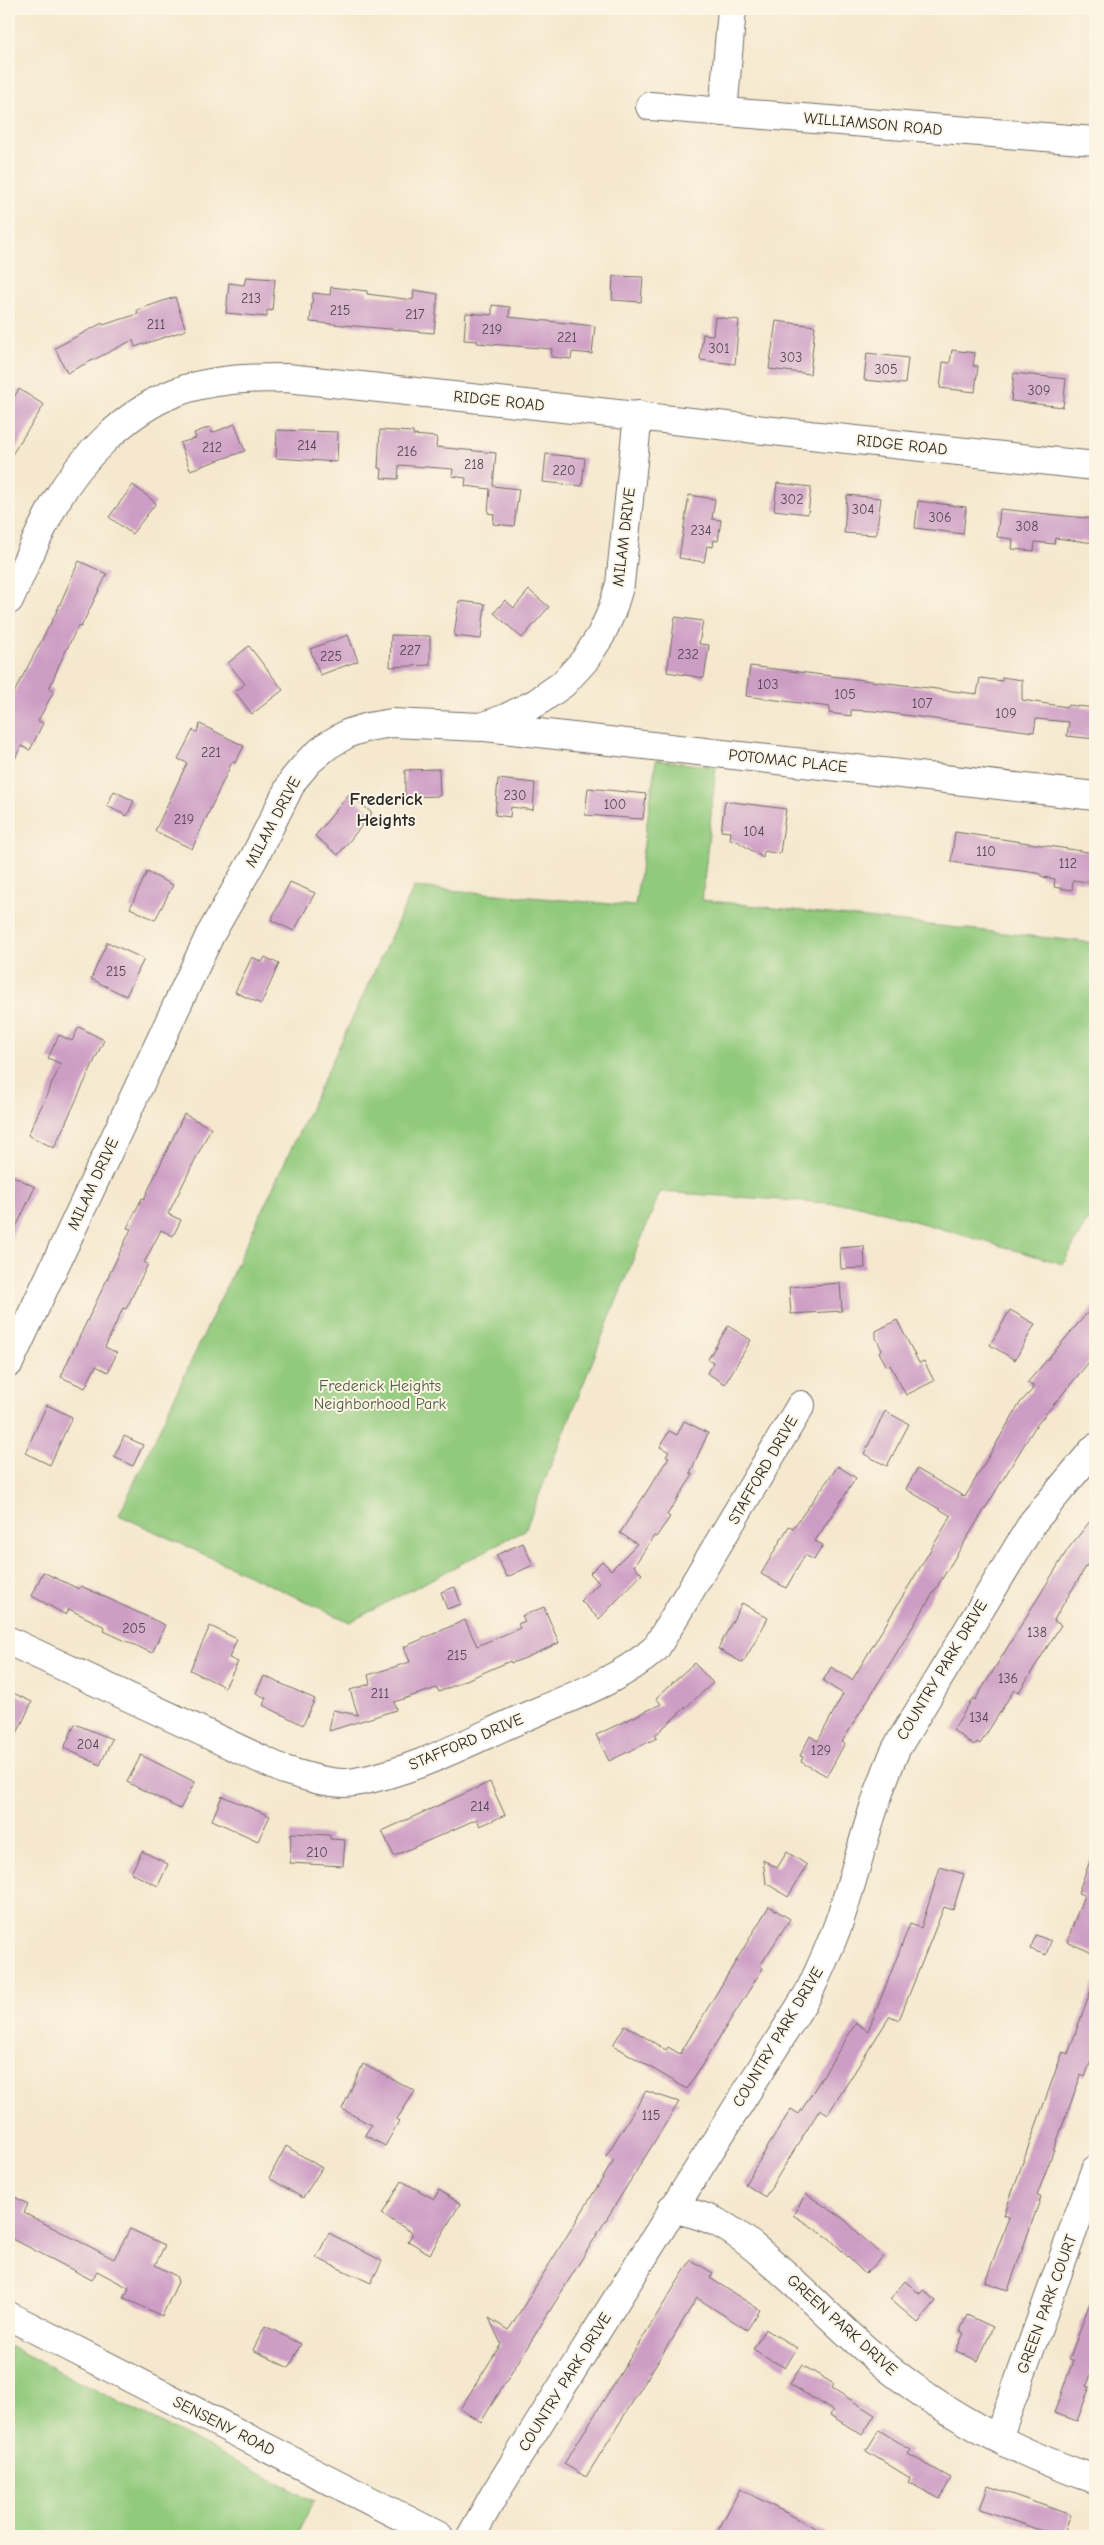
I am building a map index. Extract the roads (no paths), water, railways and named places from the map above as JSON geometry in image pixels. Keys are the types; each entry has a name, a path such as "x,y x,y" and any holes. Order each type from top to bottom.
{"street":[{"path":"723,112 732,9"},
{"name":"WILLIAMSON ROAD","path":"650,106 1095,141"},
{"name":"RIDGE ROAD","path":"9,600 55,503 75,473 98,446 125,423 174,393 210,384 239,380 286,378 1095,466"},
{"name":"MILAM DRIVE","path":"9,1364 210,935 254,858 293,780 309,761 328,745 349,733 368,727 392,723 481,727 506,718 536,703 563,684 584,661 612,613 620,584 638,415"},
{"name":"POTOMAC PLACE","path":"481,727 1095,796"},
{"name":"STAFFORD DRIVE","path":"9,1641 284,1770 318,1779 353,1783 394,1772 426,1760 598,1684 640,1661 656,1648 802,1405"},
{"name":"COUNTRY PARK DRIVE","path":"471,2536 494,2495 672,2208 808,1994 829,1950 842,1914 880,1784 896,1749 1033,1522 1095,1448"},
{"name":"GREEN PARK COURT","path":"998,2438 1095,2170"},
{"name":"GREEN PARK DRIVE","path":"672,2208 710,2219 740,2236 788,2276 878,2360 924,2395 964,2421 998,2438 1095,2479"},
{"name":"SENSENY ROAD","path":"9,2316 439,2536"}],"district":[{"name":"Frederick Heights","path":"386,810"}],"park label":[{"name":"Frederick Heights Neighborhood Park","path":"380,1395"}]}
